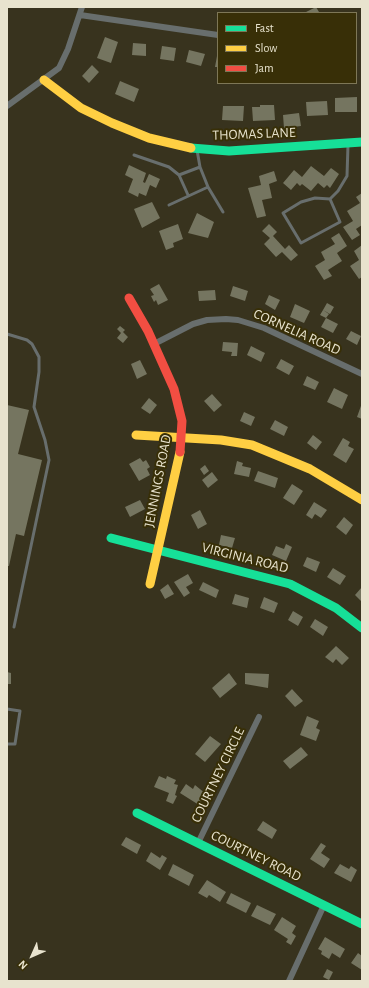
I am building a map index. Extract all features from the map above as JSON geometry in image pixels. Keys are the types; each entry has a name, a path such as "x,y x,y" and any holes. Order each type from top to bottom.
{"street":[{"path":"7,106 44,80 62,63 82,7"},
{"path":"80,15 217,35"},
{"name":"THOMAS LANE","path":"44,80 59,93 81,108 112,123 149,138 196,148 229,151 257,150 362,142"},
{"name":"JENNINGS ROAD","path":"129,298 154,344 174,389 182,421 182,438 150,584"},
{"name":"CORNELIA ROAD","path":"154,344 193,324 218,319 232,320 264,328 362,374"},
{"path":"136,435 221,440 252,445 310,469 362,500"},
{"name":"VIRGINIA ROAD","path":"111,538 290,584 316,596 336,608 362,628"},
{"name":"COURTNEY CIRCLE","path":"198,843 259,717"},
{"name":"COURTNEY ROAD","path":"137,813 362,924"},
{"path":"289,981 324,905"}],"lane":[{"path":"330,199 340,222 302,244 283,213 301,202 315,198 330,199 338,191 347,176 348,143"},
{"path":"196,148 200,167 208,187 223,212"},
{"path":"134,155 170,167 179,175 188,195"},
{"path":"179,175 200,167"},
{"path":"169,205 208,187"},
{"path":"7,334 27,340 32,344 40,357 40,372 34,406 45,440 49,460 14,627"},
{"path":"7,709 20,711 15,744 7,744"}],"building":[{"path":"316,7 319,12 306,12"},
{"path":"105,37 118,42 111,63 97,58"},
{"path":"133,43 146,44 146,56 132,55"},
{"path":"162,46 176,48 174,61 160,59"},
{"path":"189,50 205,54 201,66 186,62"},
{"path":"217,56 217,67 215,67"},
{"path":"92,65 99,72 89,83 82,76"},
{"path":"120,81 139,89 134,102 115,94"},
{"path":"357,97 357,112 335,112 335,98"},
{"path":"327,101 328,115 307,116 306,102"},
{"path":"260,105 274,105 275,120 253,121 252,107 260,107"},
{"path":"223,106 244,106 243,121 222,120"},
{"path":"299,113 301,126 284,128 283,115"},
{"path":"129,165 146,173 143,182 145,183 149,174 160,179 156,188 150,185 146,196 139,193 138,197 128,192 133,179 125,175"},
{"path":"311,166 324,176 331,168 339,174 330,188 327,185 324,188 318,183 311,191 302,184 300,186 297,183 291,190 283,183 294,170 302,177"},
{"path":"274,171 277,181 269,184 272,198 262,200 266,216 257,218 248,188 261,185 259,176"},
{"path":"362,193 362,225 356,229 360,235 352,240 343,227 353,221 347,211 360,203 356,197"},
{"path":"152,202 160,218 142,228 134,209"},
{"path":"197,213 214,222 208,238 188,233"},
{"path":"178,224 183,239 173,243 174,247 166,250 159,231"},
{"path":"269,224 277,232 273,236 285,249 289,245 298,255 291,261 282,252 276,257 264,244 270,238 262,231"},
{"path":"339,233 347,246 337,253 342,261 328,270 332,276 324,280 315,266 325,260 321,252 335,244 331,238"},
{"path":"362,245 362,277 359,279 350,266 359,260 354,251"},
{"path":"159,284 168,300 158,305 156,300 154,302 151,296 154,295 150,289"},
{"path":"233,286 248,291 245,301 230,296"},
{"path":"215,290 216,300 199,301 198,291"},
{"path":"269,295 280,300 275,310 265,304"},
{"path":"327,303 334,307 330,314 323,310"},
{"path":"295,304 310,311 304,323 290,317"},
{"path":"323,310 329,314 326,318 320,315"},
{"path":"326,318 338,324 333,333 321,327"},
{"path":"120,326 125,330 123,332 128,337 123,343 117,338 121,333 117,329"},
{"path":"351,331 361,336 357,345 346,339"},
{"path":"223,342 238,343 237,356 231,356 232,352 222,351"},
{"path":"251,346 265,353 261,362 247,355"},
{"path":"281,359 294,366 289,375 276,368"},
{"path":"140,360 147,374 137,379 131,364"},
{"path":"307,376 319,382 315,390 303,385"},
{"path":"334,388 348,395 342,409 327,402"},
{"path":"212,394 222,405 214,412 204,401"},
{"path":"149,398 157,405 150,414 141,408"},
{"path":"362,403 362,419 357,417"},
{"path":"7,405 29,410 18,454 42,460 24,536 16,534 9,566 7,566"},
{"path":"244,412 255,417 251,426 240,421"},
{"path":"275,420 288,427 284,436 270,429"},
{"path":"313,435 322,442 316,450 307,443"},
{"path":"343,438 350,442 348,446 354,449 346,463 333,455"},
{"path":"140,458 143,462 146,460 150,467 147,469 150,475 139,481 129,464"},
{"path":"237,461 243,463 242,466 251,468 249,477 234,474"},
{"path":"205,465 209,471 204,475 200,469"},
{"path":"258,471 278,478 275,488 254,481"},
{"path":"212,472 218,480 208,488 202,480"},
{"path":"292,484 303,491 294,505 283,498"},
{"path":"140,500 145,509 130,517 125,507"},
{"path":"314,502 327,510 321,518 315,514 312,519 306,515"},
{"path":"200,510 207,524 198,529 191,515"},
{"path":"344,517 353,525 346,535 336,527"},
{"path":"221,535 235,538 232,548 219,545"},
{"path":"286,544 292,547 286,561 272,555 276,546 284,549"},
{"path":"307,557 320,562 316,572 303,566"},
{"path":"333,568 346,576 340,585 327,577"},
{"path":"188,574 193,583 186,587 190,593 184,597 174,582"},
{"path":"203,582 219,590 216,598 199,590"},
{"path":"168,584 174,594 165,599 160,590"},
{"path":"362,587 362,602 355,595"},
{"path":"235,594 249,598 247,608 232,604"},
{"path":"264,597 278,603 274,613 260,608"},
{"path":"293,611 303,617 298,626 288,620"},
{"path":"315,619 328,627 323,636 310,627"},
{"path":"336,646 349,658 342,665 336,659 333,663 325,657"},
{"path":"7,672 11,673 11,684 7,684"},
{"path":"229,673 237,684 220,698 212,688"},
{"path":"245,673 269,674 268,688 245,684"},
{"path":"292,689 303,701 295,707 285,696"},
{"path":"307,716 319,721 316,728 320,730 316,741 300,735"},
{"path":"210,736 221,744 205,762 195,754"},
{"path":"301,747 308,755 290,769 283,761"},
{"path":"159,776 166,779 167,776 176,780 174,784 178,785 175,795 177,796 173,804 166,801 169,793 154,787"},
{"path":"186,784 193,789 195,785 206,794 199,805 180,793"},
{"path":"263,821 277,830 272,839 257,830"},
{"path":"126,837 141,845 137,854 121,845"},
{"path":"321,843 326,846 321,853 330,859 324,868 310,859"},
{"path":"151,852 160,858 162,855 167,858 160,870 146,861"},
{"path":"173,864 194,875 189,886 168,875"},
{"path":"340,864 349,869 351,866 357,870 351,882 334,873"},
{"path":"207,880 226,892 220,902 209,895 207,898 198,893"},
{"path":"231,893 251,903 246,913 226,903"},
{"path":"257,905 276,914 270,925 251,916"},
{"path":"282,917 296,926 292,933 296,936 291,945 286,942 288,939 274,930"},
{"path":"325,937 345,949 340,958 332,953 329,959 321,954 322,951 318,949"},
{"path":"358,953 362,956 362,970 351,963"},
{"path":"327,969 333,972 329,980 323,977"}],"traffic: fast":[{"path":"191,148 229,151 362,142"},
{"path":"111,538 290,584 336,608 362,628"},
{"path":"137,813 362,924"}],"traffic: slow":[{"path":"44,80 81,108 112,123 149,138 191,148"},
{"path":"136,435 221,440 252,445 310,469 362,500"},
{"path":"150,584 180,452"}],"traffic: jam":[{"path":"129,298 148,331 174,389 182,421 180,452"}]}
